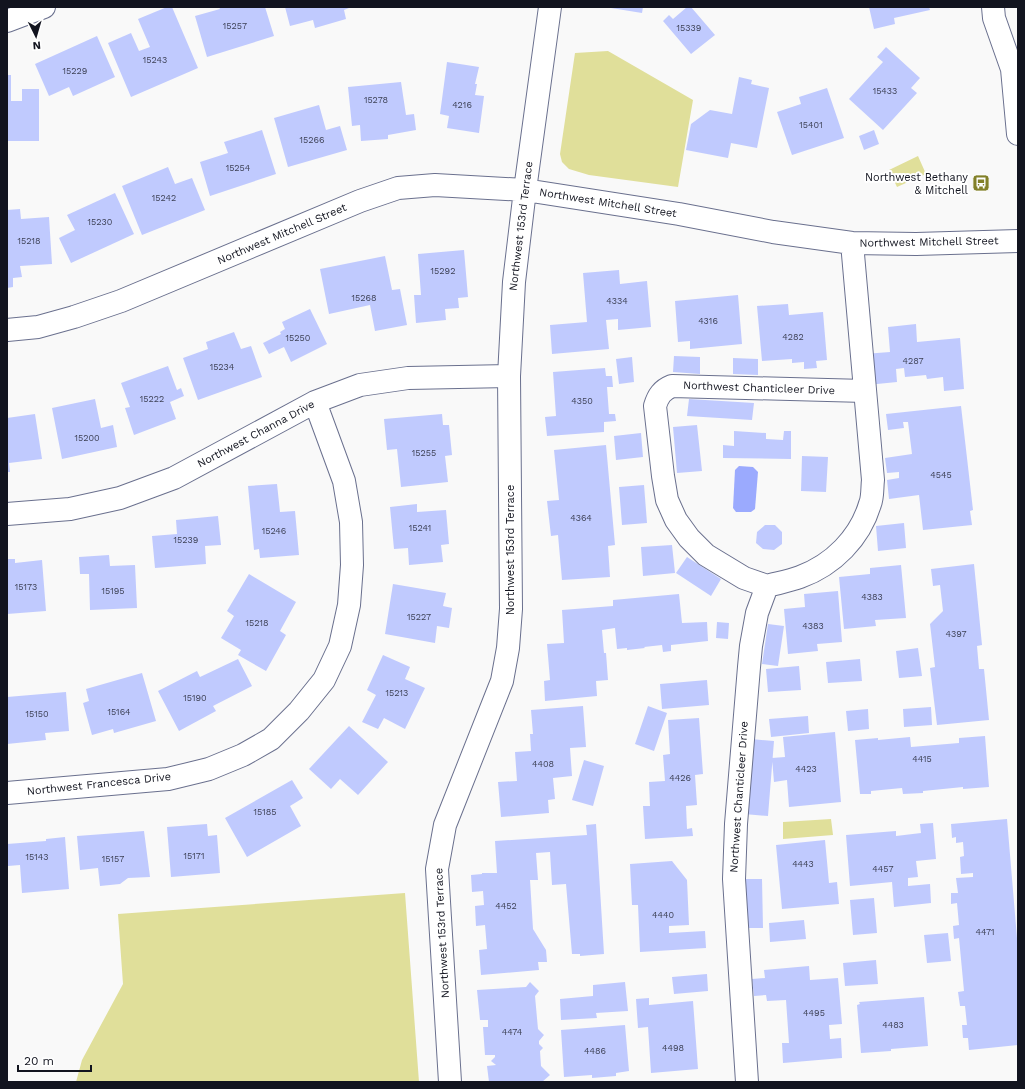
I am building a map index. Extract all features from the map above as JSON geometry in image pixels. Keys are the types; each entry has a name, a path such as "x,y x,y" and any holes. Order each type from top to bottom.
{"street":[{"path":"7,21 44,7"},
{"name":"Northwest 153rd Terrace","path":"450,1082 437,869 445,825 502,681 508,648 511,609 509,376 514,282 550,7"},
{"path":"993,7 994,18 1012,69 1018,134"},
{"path":"1012,69 1018,40"},
{"name":"Northwest Mitchell Street","path":"7,330 38,327 74,317 121,301 360,201 398,188 435,185 525,190 679,214 773,232 852,243 916,244 1018,241"},
{"path":"767,586 800,577 820,567 839,554 856,535 871,502 873,480 852,243"},
{"name":"Northwest Channa Drive","path":"7,514 70,509 127,496 174,478 315,402 360,386 408,378 509,376"},
{"name":"Northwest Chanticleer Drive","path":"747,1082 734,879 736,824 752,646 758,614 767,586 744,578 706,555 689,538 676,520 667,500 656,406 658,398 664,389 672,386 865,391"},
{"name":"Northwest Francesca Drive","path":"7,793 168,779 209,769 243,756 271,739 299,711 324,680 340,646 349,605 352,565 351,522 344,481 315,402"}],"shaded area":[{"path":"608,51 693,100 678,187 589,175 569,169 562,162 560,154 575,53"},
{"path":"918,156 926,174 897,187 889,170"},
{"path":"831,819 833,835 783,839 783,822"},
{"path":"405,893 419,1082 76,1082 82,1060 123,984 118,914"}],"water":[{"path":"739,466 753,467 758,472 755,509 751,512 736,512 733,508 735,470"}],"building":[{"path":"167,7 172,7 198,68 131,97 108,43 131,33 139,51 150,47 138,19"},
{"path":"219,7 265,7 274,36 207,57 195,16 220,9"},
{"path":"285,7 349,8 344,10 346,19 315,28 313,20 290,26"},
{"path":"611,7 643,7 642,13"},
{"path":"687,7 691,7 715,35 691,54 663,21 669,15 673,19"},
{"path":"869,7 929,7 930,10 894,18 895,24 874,29"},
{"path":"97,36 115,77 73,96 69,87 49,96 35,64"},
{"path":"886,47 920,78 911,88 917,93 883,130 849,99 883,62 877,57"},
{"path":"447,62 479,67 475,84 477,84 475,95 484,96 479,133 447,128 449,116 440,114"},
{"path":"7,75 11,75 11,101 22,101 22,89 39,89 39,141 7,140"},
{"path":"739,77 752,80 751,84 769,88 757,148 731,143 728,158 686,150 691,124 710,110 732,114"},
{"path":"401,82 406,115 414,114 416,130 388,135 388,139 361,141 360,125 352,126 348,87"},
{"path":"827,88 844,138 792,155 777,112 801,104 799,97"},
{"path":"319,105 326,130 340,126 347,150 288,167 274,118"},
{"path":"262,130 276,174 210,196 200,162 228,153 224,142"},
{"path":"874,130 879,144 864,150 859,136"},
{"path":"168,167 175,184 192,178 205,210 142,235 122,186"},
{"path":"115,193 134,234 71,263 59,238 75,230 67,215"},
{"path":"20,209 21,219 49,217 52,264 20,266 22,277 13,278 13,287 7,288 7,210"},
{"path":"464,250 468,297 458,298 459,308 445,309 446,320 416,323 414,295 421,295 418,254"},
{"path":"385,256 392,290 400,289 407,325 375,331 370,305 329,314 320,269"},
{"path":"619,270 620,284 647,281 651,327 618,330 618,319 606,320 609,349 552,354 550,325 587,322 583,273"},
{"path":"738,295 742,344 690,349 690,341 678,342 675,301"},
{"path":"788,304 789,315 823,312 827,360 816,361 817,368 804,369 804,362 792,363 792,359 762,361 757,306"},
{"path":"310,309 327,344 291,362 284,347 269,354 263,343 281,334 280,332 285,329 282,322"},
{"path":"916,324 917,342 960,338 964,389 944,391 943,377 927,379 926,375 905,377 904,368 896,369 897,382 867,385 864,354 890,352 888,327"},
{"path":"234,332 241,349 251,346 262,377 198,400 183,358 208,349 206,342"},
{"path":"674,356 700,357 700,374 673,372"},
{"path":"632,357 634,382 619,384 616,359"},
{"path":"733,358 758,359 758,375 733,374"},
{"path":"168,366 177,390 181,388 184,396 170,402 176,419 134,435 125,408 130,407 121,383"},
{"path":"605,368 606,376 612,376 613,387 607,387 609,414 615,414 616,421 604,422 604,432 547,436 545,417 556,416 553,372"},
{"path":"95,399 101,428 113,425 117,447 62,459 52,408"},
{"path":"689,399 754,403 752,420 687,416"},
{"path":"961,406 973,510 970,511 972,525 923,530 919,495 889,499 887,480 899,478 899,472 887,473 885,458 912,454 908,422 903,422 904,428 888,430 886,414"},
{"path":"35,414 42,459 9,463 10,472 7,472 7,418"},
{"path":"442,414 443,425 449,425 452,455 445,456 448,482 401,487 397,449 387,450 384,419"},
{"path":"697,425 702,471 677,473 673,427"},
{"path":"734,431 766,433 766,439 783,440 784,431 791,431 791,459 723,458 723,445 734,446"},
{"path":"641,433 643,457 616,460 614,436"},
{"path":"606,445 615,545 608,546 610,577 562,580 558,535 551,536 547,501 559,500 554,450"},
{"path":"802,456 828,457 826,492 801,491"},
{"path":"277,484 280,512 295,511 299,555 260,558 259,549 254,550 248,486"},
{"path":"644,485 647,523 622,525 619,487"},
{"path":"417,504 417,512 446,510 449,544 441,545 443,562 409,565 408,548 394,549 390,507"},
{"path":"218,516 221,545 205,546 206,564 155,568 152,536 177,534 176,520"},
{"path":"904,523 906,548 878,551 876,526"},
{"path":"765,525 775,525 782,532 782,544 774,550 763,549 756,543 757,532"},
{"path":"672,545 675,573 643,576 641,547"},
{"path":"109,555 110,566 135,565 137,608 90,610 89,574 80,574 79,557"},
{"path":"687,557 721,579 711,596 676,573"},
{"path":"7,559 15,559 15,563 42,560 46,611 7,614"},
{"path":"974,564 982,645 977,646 979,669 984,669 989,720 937,725 930,668 935,667 930,624 943,611 940,585 933,586 931,569"},
{"path":"901,565 906,618 875,620 876,626 844,629 839,577 870,574 870,568"},
{"path":"249,574 296,602 280,631 286,635 266,671 238,655 241,650 221,638 234,616 227,611"},
{"path":"393,584 446,593 443,606 452,608 449,628 437,626 435,643 385,634"},
{"path":"838,591 842,642 817,644 818,651 788,654 784,609 805,607 804,594"},
{"path":"679,594 682,623 707,622 708,641 671,645 671,651 663,652 662,645 627,650 627,648 617,649 615,628 602,630 604,653 606,653 608,680 596,681 597,696 545,701 544,681 550,680 547,644 564,643 562,610 613,606 613,600"},
{"path":"717,622 729,623 728,639 716,638"},
{"path":"768,624 784,626 778,666 762,664"},
{"path":"918,648 922,676 899,678 896,651"},
{"path":"383,655 410,667 405,679 425,688 405,729 384,718 378,729 362,722 376,695 367,690"},
{"path":"238,659 252,686 213,706 216,711 179,731 158,691 197,671 200,677"},
{"path":"860,659 862,681 828,683 826,662"},
{"path":"799,666 801,690 768,692 766,669"},
{"path":"142,673 156,721 114,733 113,729 92,735 83,703 89,701 86,689"},
{"path":"707,680 709,705 662,709 660,684"},
{"path":"66,692 69,731 45,733 46,740 7,744 7,697"},
{"path":"583,706 586,747 570,748 572,776 553,778 555,799 548,800 549,813 501,817 498,782 517,781 515,752 531,751 530,734 533,734 531,710"},
{"path":"648,706 667,713 654,751 635,744"},
{"path":"931,707 932,725 904,727 903,709"},
{"path":"868,709 869,729 848,731 846,711"},
{"path":"808,716 809,733 771,737 769,719"},
{"path":"699,718 703,774 695,775 697,805 686,806 687,829 692,828 693,836 645,839 643,806 650,806 649,782 665,781 663,755 670,754 668,720"},
{"path":"349,726 388,762 358,795 340,779 331,789 309,769"},
{"path":"835,732 841,802 789,807 787,780 774,782 772,758 785,757 783,737"},
{"path":"985,736 989,787 963,789 963,787 923,791 923,793 903,794 902,788 871,791 871,794 860,794 855,740 878,738 878,740 910,737 911,747 959,743 959,738"},
{"path":"751,739 774,741 768,816 744,814"},
{"path":"584,760 604,766 593,806 572,800"},
{"path":"292,780 303,798 290,806 301,826 247,857 225,818"},
{"path":"1007,819 1018,950 1018,1045 969,1050 968,1038 963,1038 962,1025 967,1025 965,1006 960,1006 958,992 964,991 959,938 954,939 953,926 959,925 957,903 951,904 951,893 958,893 956,878 973,877 973,873 961,874 960,857 964,856 963,842 956,843 956,837 952,838 951,824"},
{"path":"933,823 936,859 916,861 918,877 908,878 908,886 930,884 931,903 894,907 892,882 850,886 846,835 896,831 896,836 921,833 920,824"},
{"path":"207,824 208,836 217,835 220,873 171,877 167,827"},
{"path":"596,824 604,954 580,956 580,954 572,954 566,884 552,885 550,852 536,853 538,880 530,880 533,929 546,950 547,962 538,962 539,970 481,975 479,950 487,949 485,925 476,926 475,906 484,905 483,891 472,892 471,875 497,873 495,841 587,835 586,825"},
{"path":"144,831 150,877 128,878 120,884 100,886 98,868 80,870 77,836"},
{"path":"65,837 69,889 22,893 20,865 8,866 7,844 46,841 46,839"},
{"path":"825,840 829,883 837,882 839,904 782,909 776,845"},
{"path":"672,861 687,880 689,925 669,926 669,933 705,931 706,948 640,952 638,905 632,905 630,864"},
{"path":"742,879 762,879 763,928 743,928"},
{"path":"874,898 877,933 853,935 850,900"},
{"path":"804,920 806,939 770,942 769,923"},
{"path":"948,933 951,961 927,963 924,935"},
{"path":"876,960 878,984 845,986 843,963"},
{"path":"809,966 810,980 838,978 842,1024 829,1025 830,1039 841,1038 842,1058 783,1063 782,1043 789,1043 786,1000 767,1001 766,995 754,996 752,979 765,978 764,970"},
{"path":"707,974 708,991 674,994 672,977"},
{"path":"530,982 539,991 535,996 538,1029 544,1035 539,1041 539,1044 543,1048 540,1051 541,1066 550,1075 542,1082 489,1082 487,1066 496,1065 491,1061 495,1055 485,1055 483,1027 488,1027 488,1020 480,1020 477,990 526,987"},
{"path":"625,982 628,1011 596,1013 597,1018 561,1020 560,999 593,996 593,985"},
{"path":"924,997 928,1046 861,1053 857,1005 860,1004 859,1002"},
{"path":"649,998 649,1005 693,1001 698,1069 651,1073 648,1027 638,1028 636,999"},
{"path":"625,1025 629,1071 616,1073 616,1076 592,1078 592,1075 564,1077 561,1030"}],"place":[{"name":"Northwest Bethany & Mitchell","path":"981,183"}]}
